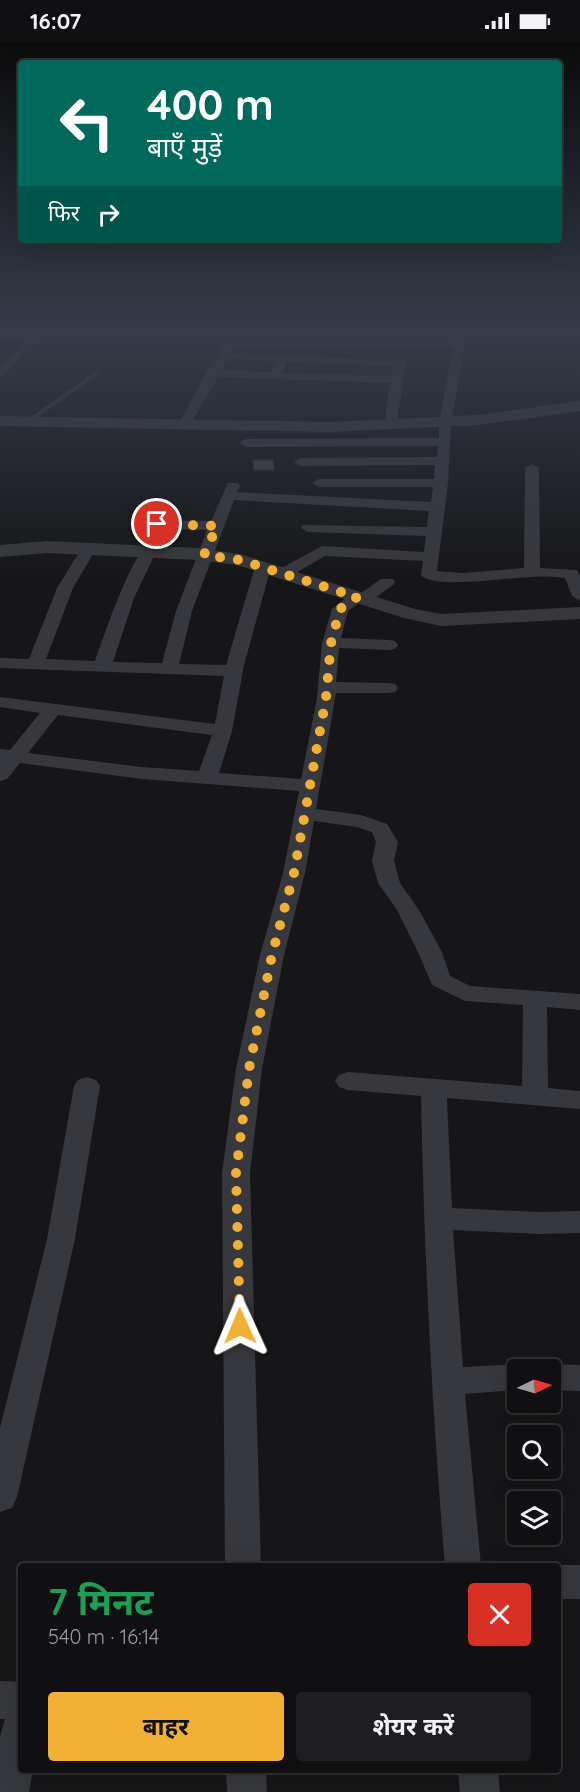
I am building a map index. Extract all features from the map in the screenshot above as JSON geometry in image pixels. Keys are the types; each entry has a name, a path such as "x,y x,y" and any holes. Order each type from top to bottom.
{"street":[{"path":"184,424 190,414"},
{"path":"390,426 392,414"},
{"path":"447,414 441,483 429,575 437,578 462,578 532,572 575,573 580,596"},
{"path":"245,442 531,414"},
{"path":"0,421 184,424 245,442 445,442"},
{"path":"300,462 442,461"},
{"path":"532,468 532,572"},
{"path":"319,483 441,483"},
{"path":"169,669 184,611 204,555 231,491 437,507"},
{"path":"136,524 217,526"},
{"path":"308,528 433,532"},
{"path":"1,553 46,547 204,555 240,560 360,598 441,620 580,613"},
{"path":"35,665 65,588 88,549"},
{"path":"284,573 321,551 431,557"},
{"path":"102,667 126,598 148,552"},
{"path":"207,778 223,731 234,671 264,567"},
{"path":"243,1563 236,1173 249,1069 272,955 294,873 306,814 327,687 331,643 340,609 387,582"},
{"path":"331,643 389,645"},
{"path":"0,663 234,671"},
{"path":"327,687 389,688"},
{"path":"0,702 223,731"},
{"path":"0,774 8,756 54,708"},
{"path":"8,756 142,773 311,786"},
{"path":"306,814 361,821 380,828 387,842 383,861 389,883 408,910 430,952 440,981 465,993 580,1002"},
{"path":"535,999 535,1096"},
{"path":"348,1081 580,1100"},
{"path":"0,1497 61,1239 87,1086"},
{"path":"434,1088 438,1218 455,1484 463,1563"},
{"path":"438,1218 538,1223 580,1222"},
{"path":"561,1377 580,1378"},
{"path":"448,1382 507,1378"},
{"path":"561,1582 580,1582"},
{"path":"0,1700 18,1701"},
{"path":"9,1792 18,1742"},
{"path":"246,1773 247,1792"},
{"path":"478,1773 480,1792"}],"lane":[{"path":"26,423 39,414"}],"building":[{"path":"253,460 273,460 274,470 254,470"}],"route":[{"path":"157,524 217,526 204,555 240,560 357,597 340,609 331,643 326,698 313,778 294,873 272,955 249,1069 236,1173 240,1326"}]}
